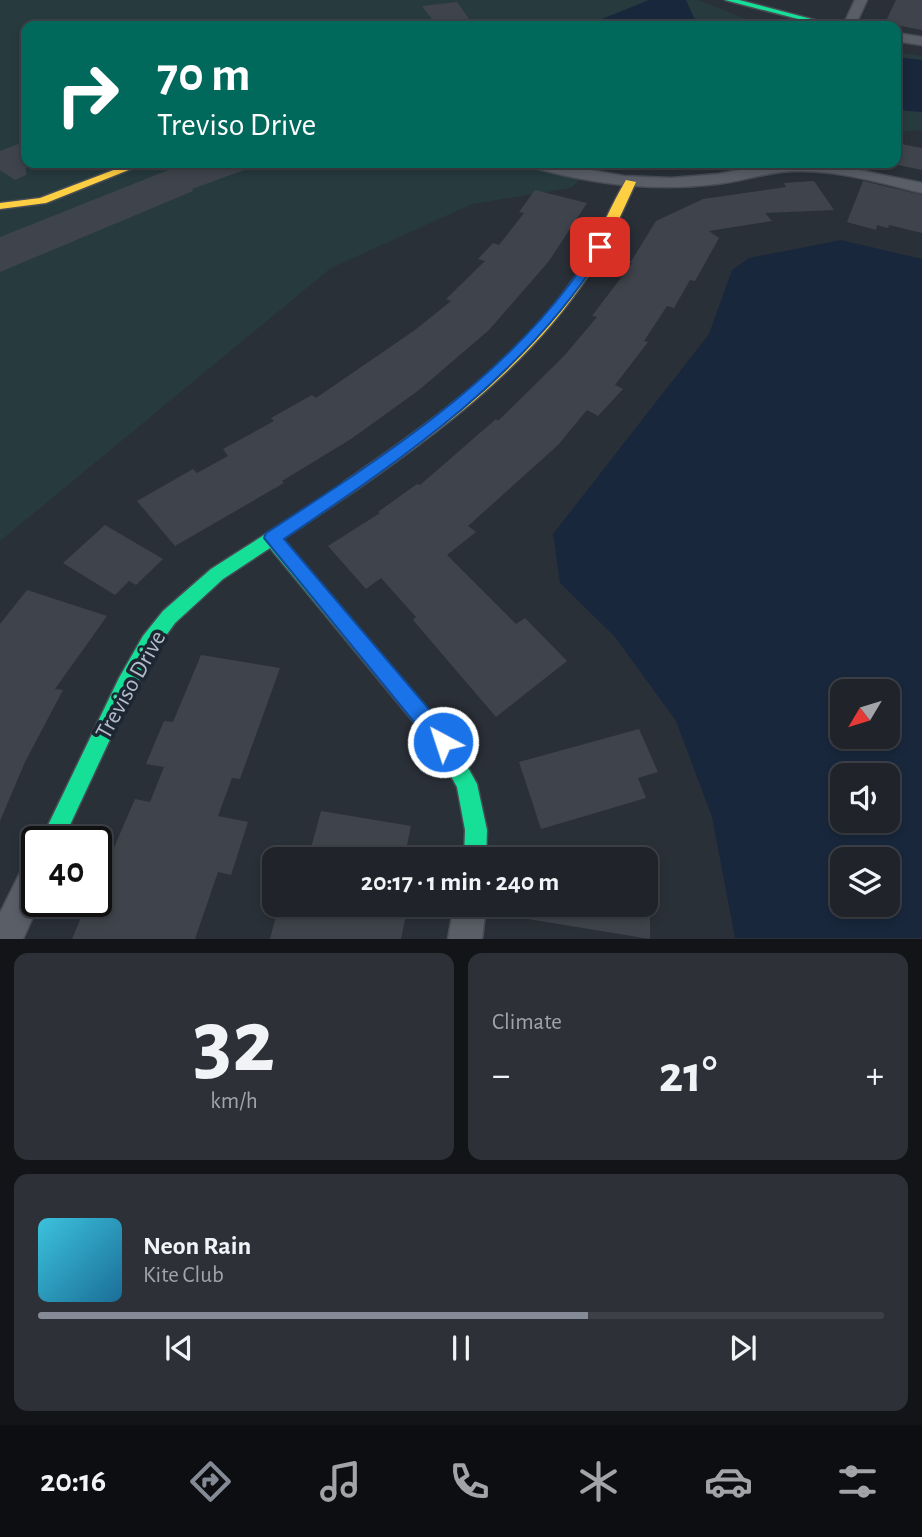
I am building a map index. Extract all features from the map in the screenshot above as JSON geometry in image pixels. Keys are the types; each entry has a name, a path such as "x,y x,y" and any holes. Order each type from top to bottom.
{"street":[{"path":"729,0 814,21"},
{"path":"851,21 861,0"},
{"path":"901,38 922,41"},
{"path":"0,206 42,201 128,168"},
{"path":"552,168 630,182 701,181 768,168"},
{"path":"818,168 922,188"},
{"name":"Treviso Drive","path":"59,826 129,677 168,618 217,573 384,463 474,393 533,337 575,286 621,210 630,182"},
{"path":"272,538 443,742 467,785 476,830 475,847"},
{"path":"5,939 21,906"},
{"path":"465,939 468,917"}],"green space":[{"path":"0,0 698,0 751,21 21,21 21,168 592,168 571,188 472,204 331,268 0,541"},
{"path":"901,53 922,56 922,130 901,132"}],"water":[{"path":"649,0 686,0 694,18 703,21 605,21 602,19"},
{"path":"901,58 922,60 922,112 901,110"},
{"path":"841,240 922,259 922,938 735,938 712,817 676,721 615,637 560,583 553,534 709,334 732,270 749,258"}],"building":[{"path":"896,0 922,0 922,30 901,26 901,21 886,21"},
{"path":"457,2 470,21 433,21 422,6"},
{"path":"21,143 21,168 26,168 26,175 15,180 0,170 0,151"},
{"path":"901,144 922,148 922,170 901,166"},
{"path":"173,168 250,168 192,189 193,191 0,272 0,237"},
{"path":"814,181 834,210 765,213 772,221 709,231 719,238 695,281 690,280 674,308 667,306 644,341 648,342 615,385 623,389 598,416 587,410 558,445 468,526 476,532 447,555 516,624 525,618 567,661 496,717 413,620 416,617 381,578 366,589 328,546 380,513 378,512 417,484 420,485 496,419 498,421 564,356 597,317 592,316 632,263 656,221 703,199 786,187 784,183"},
{"path":"863,181 922,195 922,233 889,225 888,228 877,225 876,230 847,222"},
{"path":"535,190 587,203 549,261 489,330 419,390 351,439 282,481 284,483 175,546 137,501 193,469 197,473 228,456 223,449 274,421 271,418 312,395 316,398 415,330 451,301 446,299 485,261 478,259 493,243 499,245 524,213 519,212"},
{"path":"105,525 163,559 136,585 129,581 115,595 63,563"},
{"path":"27,590 107,616 55,689 63,690 25,762 0,821 0,624"},
{"path":"201,655 280,668 240,779 232,778 218,816 248,822 231,875 218,872 195,939 72,939 81,917 112,917 112,852 135,799 150,802 164,767 146,764 164,721 173,722"},
{"path":"639,729 658,772 638,778 646,798 541,829 519,762"},
{"path":"321,811 411,826 407,847 311,847"},
{"path":"276,917 405,919 401,939 270,939"},
{"path":"516,917 650,917 650,939"}],"traffic: fast":[{"path":"729,0 814,21"},
{"path":"59,826 126,684 150,642 169,617 217,574 350,486"},
{"path":"272,538 443,742 467,784 476,830 475,847"}],"traffic: slow":[{"path":"0,206 42,201 128,168"},
{"path":"350,486 472,395 527,343 583,273 605,235 630,182"}],"route":[{"path":"443,742 272,538 384,463 474,393 533,337 575,286 600,247"}]}
